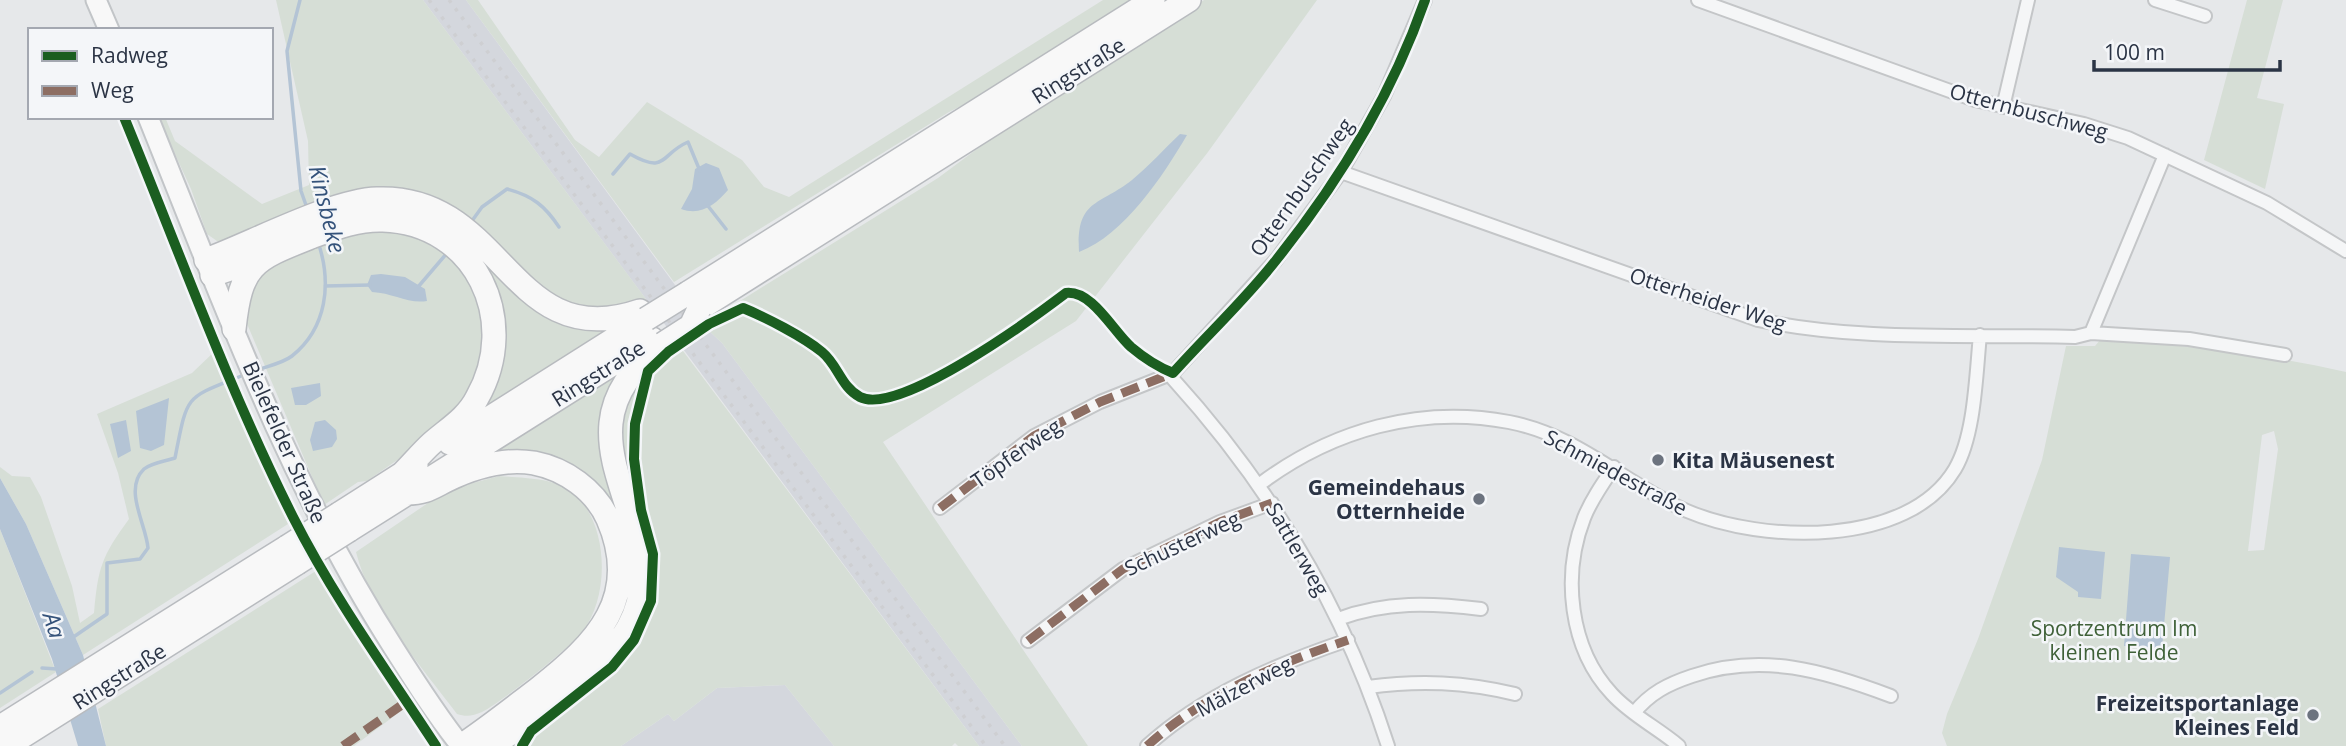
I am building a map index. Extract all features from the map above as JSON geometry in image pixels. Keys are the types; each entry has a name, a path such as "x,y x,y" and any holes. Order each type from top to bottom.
{"highway":[{"name":"Ringstraße","path":"693,301 1153,0"},
{"name":"Ringstraße","path":"0,727 188,620 654,323 1189,0"},
{"path":"209,268 329,221 363,200 392,199 434,208 460,237 552,309 571,316 623,317 654,323 613,413 611,434 616,480 642,558 643,582 637,604 628,627 614,647 512,738 492,746"},
{"path":"234,329 238,291 262,258 301,232"},
{"path":"460,237 491,302 495,350 489,374 477,400 460,420 432,443 405,483 425,493 463,473 494,463 535,463 557,470 591,493 606,514 616,538 620,561 619,584 612,612 598,635 571,663 461,746"},
{"path":"209,268 262,258"},
{"name":"Ringstraße","path":"8,746 188,620"}],"main road":[{"path":"96,0 108,28"},
{"name":"Bielefelder Straße","path":"149,119 246,358 341,560 411,675 461,746"}],"street":[{"name":"Otternbuschweg","path":"1173,373 1276,260 1341,172 1384,96 1425,0"},
{"name":"Otternbuschweg","path":"1698,0 2003,107 2084,124 2128,138 2267,203 2346,250"},
{"path":"2003,107 2028,0"},
{"path":"2155,0 2206,16"},
{"path":"2091,333 2165,155"},
{"name":"Otterheider Weg","path":"1341,172 1758,320 1831,331 2085,337 2091,333 2189,339 2285,355"},
{"name":"Schmiedestraße","path":"1260,484 1306,453 1356,431 1395,422 1451,416 1480,418 1532,428 1578,446 1688,511 1751,529 1797,533 1831,531 1897,516 1931,498 1950,477 1968,435 1980,335"},
{"name":"Sattlerweg","path":"1173,373 1173,379 1260,484 1272,503 1338,619 1368,687 1388,746"},
{"name":"Töpferweg","path":"940,508 1034,436 1100,402 1173,373"},
{"path":"1614,467 1585,516 1577,540 1572,597 1581,641 1598,675 1612,694 1679,746"},
{"name":"Schusterweg","path":"1028,641 1123,569 1220,522 1272,503"},
{"path":"1338,619 1360,611 1406,604 1481,609"},
{"name":"Mälzerweg","path":"1147,746 1205,704 1239,685 1300,657 1348,640"},
{"path":"1634,713 1644,700 1666,686 1705,671 1743,665 1806,668 1891,696"},
{"path":"1368,687 1432,681 1473,685 1515,694"}],"shaded area":[{"path":"423,0 466,0 708,330 722,343 1022,746 979,746"},
{"path":"785,685 834,746 621,746 668,714 674,721 717,688"}],"green space":[{"path":"276,0 423,0 646,299 607,312 545,296 463,215 229,242 217,241 207,234 191,189 159,119 166,119 175,141 262,204 309,185 308,141"},
{"path":"466,0 478,0 575,140 599,157 647,102 742,160 764,187 789,197 1103,0 1136,0 1006,83 949,112 674,282"},
{"path":"1204,0 1317,0 1208,152 1076,321 883,442 1088,746 1022,746 722,343 708,330 730,316 732,306 938,178 1035,106"},
{"path":"2247,0 2283,0 2257,98 2284,104 2265,189 2204,160"},
{"path":"381,230 414,236 433,244 464,274 481,312 483,354 469,395 449,420 367,481 358,482 324,505 245,319 247,298 257,274 270,263 319,245"},
{"path":"473,243 513,287 627,323 467,424 496,378 479,261"},
{"name":"Sportzentrum Im kleinen Felde","path":"2100,340 2193,347 2346,372 2346,746 1947,746 1942,733 1947,714 1978,639 2042,460 2066,346 2095,346","holes":["2274,431 2278,449 2264,550 2248,551 2262,435"]},
{"path":"680,347 979,746 958,746 955,743 952,746 834,746 785,685 717,688 674,721 668,714 621,746 525,746 527,739 611,672 638,639 654,606 657,576 641,488 639,421 649,376 663,359"},
{"path":"214,352 288,524 83,655 26,524 0,478 0,467 12,476 30,477 41,497 72,586 80,623 94,613 97,584 103,563 129,519 118,473 97,414 192,373"},
{"path":"638,356 611,402 635,587 619,630 576,667 625,584 575,473 463,466"},
{"path":"646,368 631,425 630,452 637,511 651,560 649,594 644,612 628,644 615,660 533,726 515,746 532,723 614,654 636,623 643,605 647,585 647,557 622,474 617,446 617,419 625,393"},
{"path":"499,476 549,481 575,494 586,508 600,542 601,581 598,600 591,617 575,640 491,707 470,716 463,716 457,714 385,616 363,573 356,552 447,490"},
{"path":"0,529 56,672 0,708"},
{"path":"319,569 357,636 405,708 354,746 106,746 98,709"}],"water":[{"path":"1180,134 1187,135 1141,202 1111,232 1096,244 1079,252 1081,222 1086,213 1100,200 1132,180"},
{"path":"706,163 719,168 728,190 707,208 695,211 681,209 692,189 695,169"},
{"path":"371,275 405,277 425,289 427,301 413,301 372,292 367,285"},
{"path":"320,383 321,396 306,405 295,405 291,388"},
{"path":"169,398 164,445 151,451 140,448 136,411"},
{"path":"126,420 131,451 118,458 110,424"},
{"path":"325,420 336,430 337,439 332,447 313,451 310,440 315,422"},
{"name":"Aa","path":"0,478 26,524 83,655 106,746 78,746 52,659 0,529"},
{"path":"2059,547 2105,552 2101,599 2078,597 2078,592 2056,577"},
{"path":"2131,554 2170,557 2162,649 2124,646"}],"waterway":[{"name":"Kinsbeke","path":"300,0 287,51 301,191 307,208"},
{"path":"613,174 630,154 657,163 688,142 700,171"},
{"path":"469,225 482,207 507,189 538,203 559,227"},
{"path":"708,206 726,229"},
{"name":"Kinsbeke","path":"257,370 292,356 313,332 323,304 325,289 325,273 318,242"},
{"path":"418,287 447,253"},
{"path":"325,286 370,285"},
{"name":"Kinsbeke","path":"72,638 107,614 107,563 140,559 148,548 137,507 135,486 138,477 147,467 175,458 183,421 192,401 211,388 246,374"},
{"path":"42,668 57,669"},
{"path":"0,693 32,672"}],"railway":[{"path":"429,0 986,746"},
{"path":"449,0 1005,746"}],"marked path":[{"path":"940,508 1034,436 1100,402 1173,373"},
{"path":"1028,641 1123,569 1220,522 1272,503"},
{"path":"1147,746 1216,696 1268,671 1348,640"},
{"path":"343,746 406,702"}],"cycle path":[{"path":"522,746 531,731 612,667 634,640 651,601 653,554 641,510 634,459 635,424 648,371 668,352 709,324 743,308 784,328 822,352 854,393 860,397 878,399 904,393 965,362 1066,293 1085,298 1102,313 1131,347 1151,362 1173,373 1265,274 1322,199 1380,103 1425,0"},
{"path":"125,119 225,369 293,517 343,605 436,746"}],"place":[{"name":"Kita Mäusenest","path":"1658,460"},
{"name":"Gemeindehaus Otternheide","path":"1479,499"},
{"name":"Freizeitsportanlage Kleines Feld","path":"2313,715"}]}
